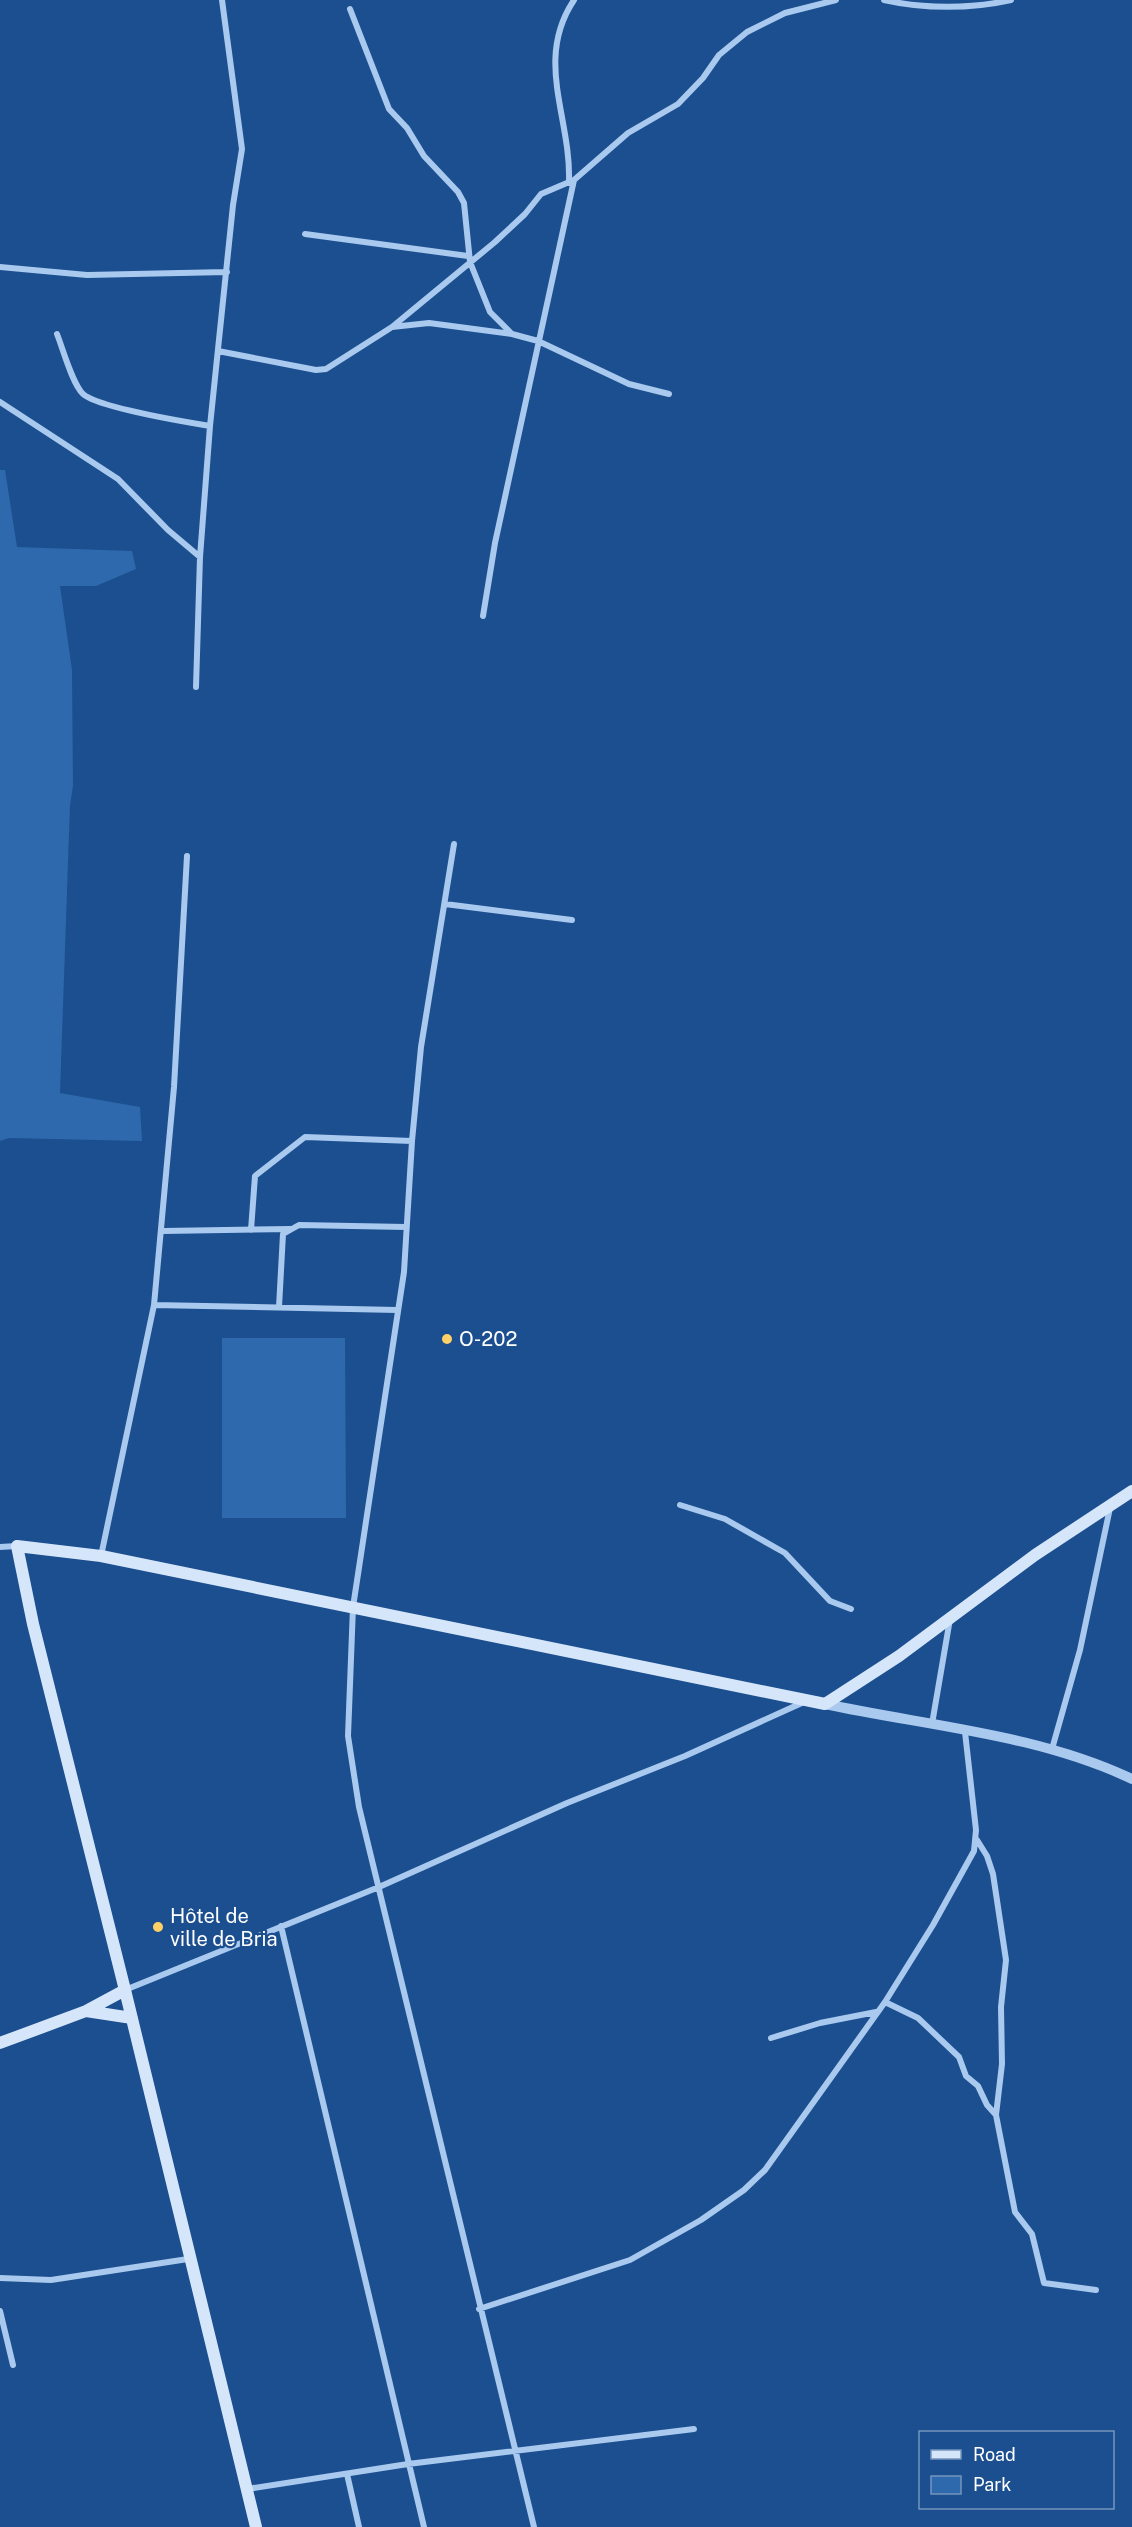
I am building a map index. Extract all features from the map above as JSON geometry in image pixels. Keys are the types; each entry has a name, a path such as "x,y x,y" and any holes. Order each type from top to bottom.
{"main road":[{"path":"256,2527 33,1624 17,1546 101,1556 825,1704 899,1656 1035,1555 1132,1491"},
{"path":"0,2043 86,2011 125,1990"},
{"path":"86,2011 132,2018"}],"street":[{"path":"196,687 200,557 210,426 233,205 242,149 222,0"},
{"path":"483,616 572,181 570,153 555,85 555,62 560,23 574,0"},
{"path":"218,351 316,370 326,369 392,327 469,259 525,214 541,194 572,181 628,133 678,104 703,78 719,55 747,32 785,13 836,0"},
{"path":"884,0 909,6 965,6 1011,0"},
{"path":"350,9 388,109 407,128 424,156 458,192 464,203 469,259 490,312 512,334"},
{"path":"305,234 469,259"},
{"path":"0,267 87,275 227,272"},
{"path":"392,327 429,323 512,334 538,341 629,384 669,394"},
{"path":"57,334 79,389 88,397 150,416 210,426"},
{"path":"0,402 118,479 168,530 200,557"},
{"path":"454,844 421,1047 412,1141 404,1272 353,1607 348,1736 357,1798 479,2309 517,2452 534,2527"},
{"path":"101,1556 154,1305 163,1231 178,1036 187,856"},
{"path":"445,904 572,920"},
{"path":"251,1230 255,1176 305,1137 412,1141"},
{"path":"279,1307 283,1234 299,1225 406,1227"},
{"path":"163,1231 291,1229"},
{"path":"154,1305 397,1310"},
{"path":"680,1505 725,1519 784,1552 830,1601 851,1609"},
{"path":"1052,1749 1080,1650 1110,1506"},
{"path":"0,1547 17,1546"},
{"path":"932,1725 950,1618"},
{"path":"125,1990 378,1887 567,1803 685,1756 805,1701"},
{"path":"825,1704 1052,1749 1093,1762 1132,1779"},
{"path":"479,2309 630,2260 693,2225 744,2190 765,2170 885,2002 939,1914 974,1851 976,1839 965,1732"},
{"path":"976,1839 987,1856 993,1874 1006,1960 1001,2007 1002,2064 996,2115 1015,2211 1032,2234 1041,2279 1047,2285 1096,2290"},
{"path":"281,1926 424,2527"},
{"path":"885,2002 918,2018 962,2060 966,2076 978,2086 987,2105 996,2115"},
{"path":"771,2038 820,2023 876,2012"},
{"path":"0,2278 51,2280 188,2259"},
{"path":"0,2311 13,2365"},
{"path":"247,2489 408,2464 694,2429"},
{"path":"347,2474 359,2527"}],"green space":[{"path":"0,470 5,470 17,547 132,551 136,569 96,586 60,586 72,670 73,786 70,805 60,1093 140,1107 142,1141 9,1138 0,1141"},
{"path":"222,1338 345,1338 346,1518 222,1518"}],"place":[{"name":"O-202","path":"447,1339"},
{"name":"Hôtel de ville de Bria","path":"158,1927"}]}
